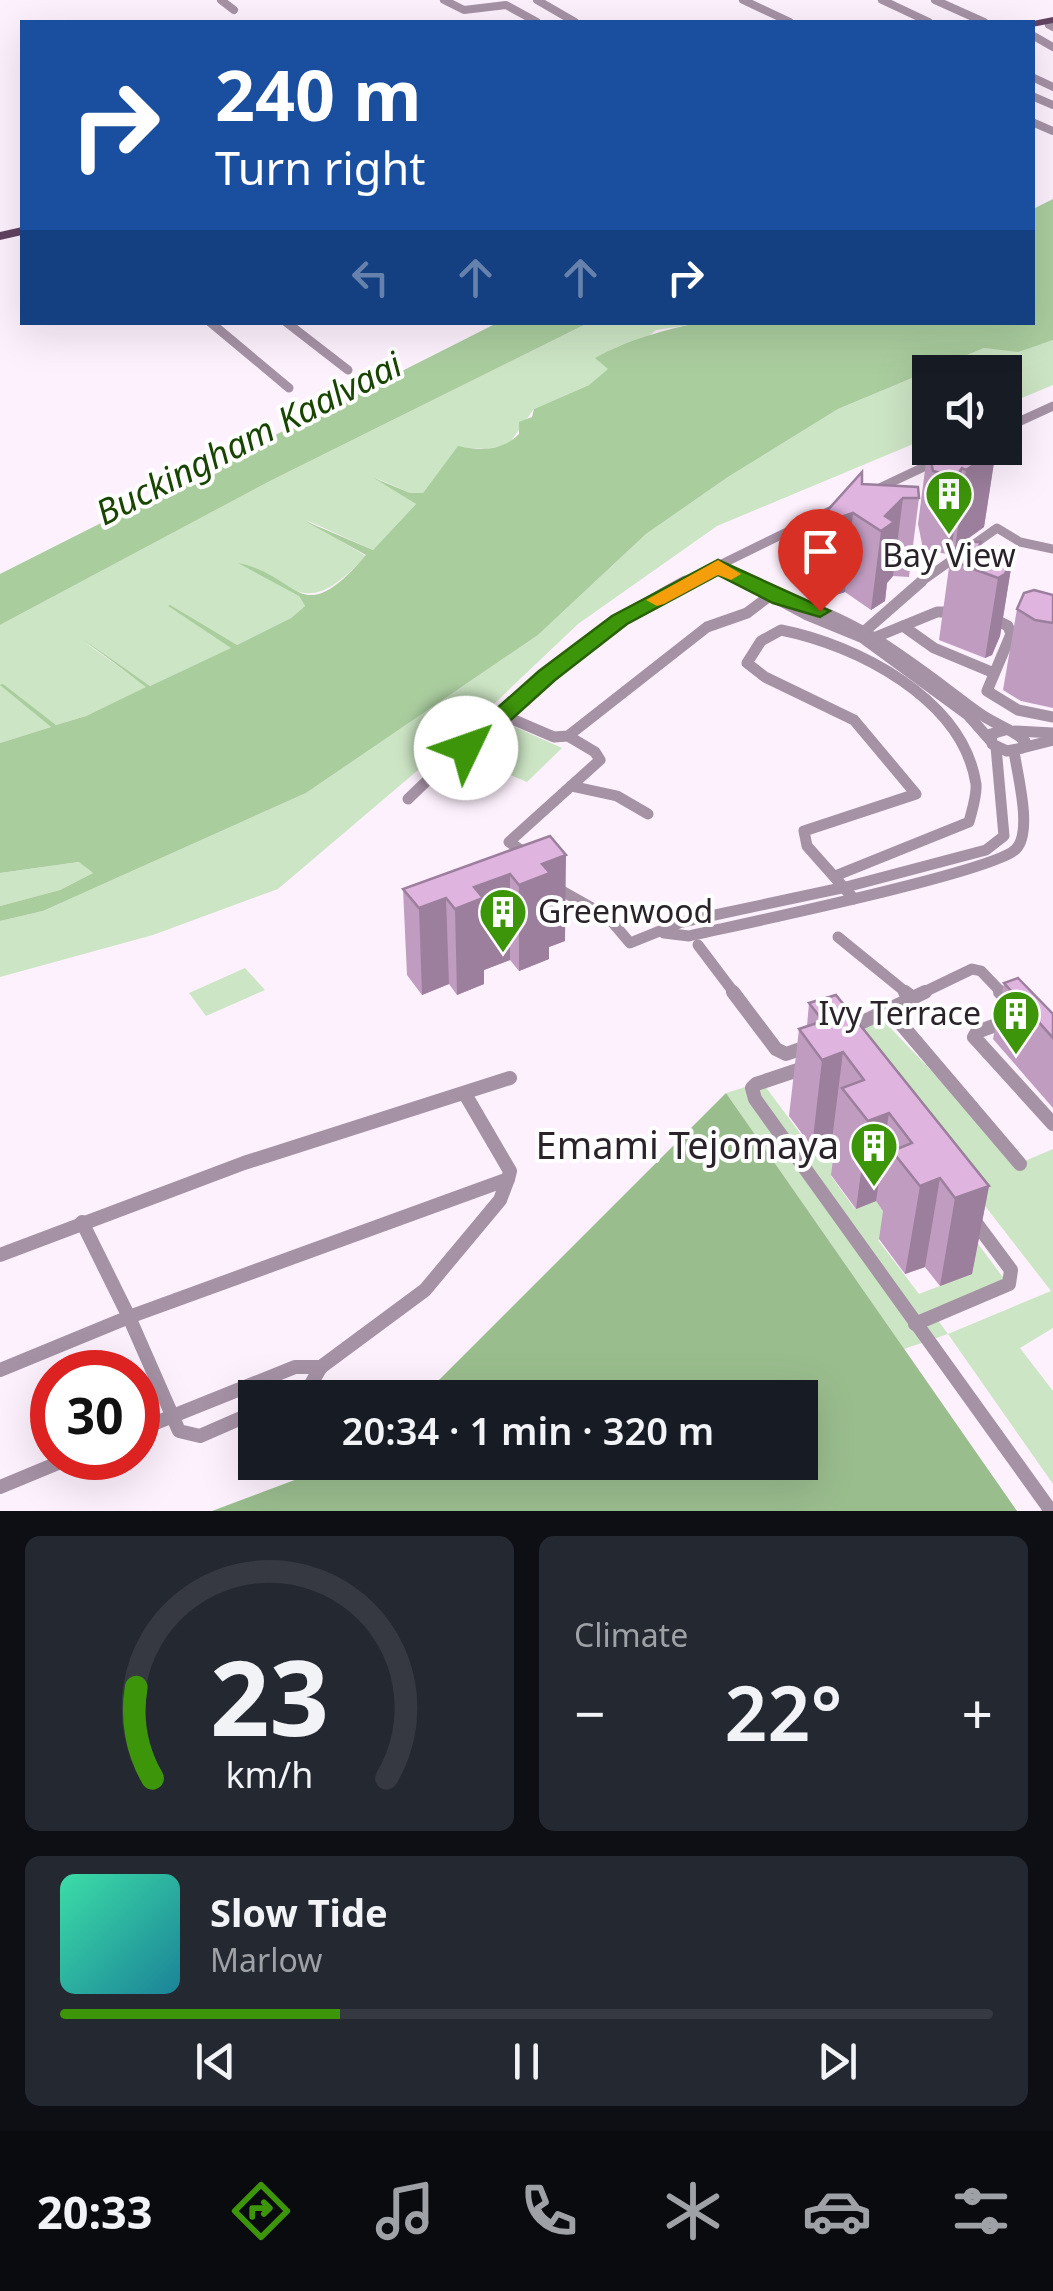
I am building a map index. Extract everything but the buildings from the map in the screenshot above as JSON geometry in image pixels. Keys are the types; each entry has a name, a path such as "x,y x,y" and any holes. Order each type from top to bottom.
{"street":[{"path":"221,0 234,10"},
{"path":"444,0 464,10 506,5 533,20"},
{"path":"537,0 572,20"},
{"path":"743,0 786,20"},
{"path":"882,0 925,20"},
{"path":"936,0 980,20"},
{"path":"214,325 289,388"},
{"path":"290,325 348,370"},
{"path":"1022,420 1053,406"},
{"path":"408,799 547,676 620,620 718,566 929,465"},
{"path":"870,636 900,597 997,528 1020,542 1053,548"},
{"path":"549,881 608,917 630,944 682,922 963,871 1020,847 1024,833 1018,749 1024,738 870,636 718,566"},
{"path":"568,736 707,628 776,596"},
{"path":"870,636 937,612 976,612 1008,626 1012,634 986,691 1003,704 1037,716 1053,716"},
{"path":"903,626 934,648 994,673"},
{"path":"835,876 970,822 976,810 969,749 953,725 920,696 845,646 781,630 761,641 747,663 765,677 854,720 916,794 804,831 806,846 850,893"},
{"path":"870,636 968,715 993,744 1018,749 1053,736"},
{"path":"1006,650 1022,654"},
{"path":"512,719 554,736 568,736 595,752 600,760 509,842 539,869"},
{"path":"850,893 1001,842 994,732 1053,736"},
{"path":"998,781 1018,784"},
{"path":"570,786 617,796 648,814"},
{"path":"838,936 912,998"},
{"path":"698,945 781,1053 795,1052 975,969 1016,1018 974,1037 1053,1124"},
{"path":"890,1010 1020,1164"},
{"path":"827,1060 756,1084 752,1093 1051,1511"},
{"path":"0,1254 244,1162 510,1078"},
{"path":"313,1380 321,1367 425,1290 500,1200 510,1171 466,1094"},
{"path":"0,1370 129,1317 508,1179"},
{"path":"915,1324 1004,1288 1012,1276 1004,1259 957,1199"},
{"path":"82,1222 179,1431 200,1436 238,1419"},
{"path":"160,1421 296,1367 321,1367"},
{"path":"0,1487 30,1475"}],"shaded area":[{"path":"1053,199 1053,340 1018,352 984,348 967,355 912,355 912,378 838,409 728,477 646,534 538,635 306,793 43,911 0,921 0,906 60,890 93,873 79,862 0,873 0,743 51,727 0,685 56,725 86,716 146,687 84,640 150,686 231,648 170,605 237,645 291,618 305,606 299,596 238,563 259,569 300,593 327,591 366,555 305,521 373,550 416,504 374,478 410,493 423,493 458,446 475,449 506,444 519,434 519,422 532,417 534,409 589,385 608,369 595,358 633,341 690,325 1035,325 1035,208"},
{"path":"493,325 584,325 270,481 0,625 0,574"},
{"path":"584,325 690,325 656,330 645,339 596,358 609,369 589,385 534,409 508,445 486,449 458,447 423,493 410,493 376,478 416,504 373,550 306,520 366,556 332,586 319,592 293,590 240,562 299,596 305,606 291,618 237,645 168,606 232,648 150,686 83,641 147,687 86,716 56,725 1,685 51,727 0,743 0,625 270,481"},
{"path":"1053,340 1053,385 1022,398 1022,355 967,355 984,348 1018,351"},
{"path":"912,378 912,445 717,526 578,624 477,720 278,889 153,935 0,977 0,921 43,911 306,793 538,635 646,534 728,477 838,409"},
{"path":"513,726 562,748 527,782 477,761"},
{"path":"80,862 93,873 60,890 0,906 0,873"},
{"path":"245,968 265,990 206,1016 189,993"},
{"path":"879,1016 1020,1163 1053,1149 1053,1328 1020,1348 1053,1391 1053,1484 948,1334 1051,1291 853,1036"},
{"path":"849,1071 1005,1280 931,1311 948,1334 904,1349 726,1093 762,1082 811,1148 832,1140 853,1168 831,1176 855,1209 876,1201 899,1231 878,1240 919,1294 971,1274"},
{"path":"726,1093 1017,1511 212,1511 295,1480 818,1480 818,1380 439,1380"}],"slow traffic":[{"path":"657,600 718,566 731,574"}],"place":[{"name":"Bay View","path":"949,536"},
{"name":"Greenwood","path":"503,954"},
{"name":"Ivy Terrace","path":"1016,1056"},
{"name":"Emami Tejomaya","path":"874,1188"}],"route":[{"path":"466,748 547,676 620,620 718,566 780,598 820,611"}],"water label":[{"name":"Buckingham Kaalvaai","path":"249,439"}]}
